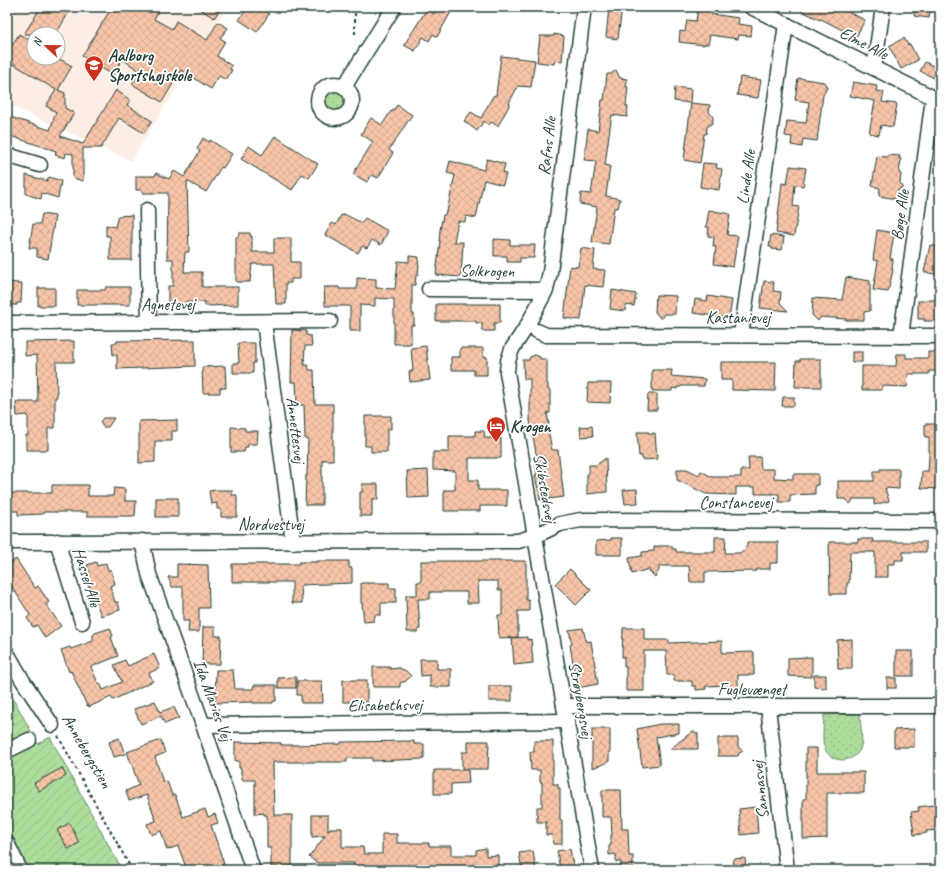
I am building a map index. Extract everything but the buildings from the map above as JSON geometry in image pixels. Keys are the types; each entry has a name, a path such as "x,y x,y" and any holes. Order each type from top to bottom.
{"street":[{"path":"344,87 394,7"},
{"name":"Rafns Alle","path":"546,290 550,272 584,7"},
{"name":"Elme Alle","path":"751,7 937,100"},
{"path":"874,68 883,7"},
{"name":"Linde Alle","path":"741,335 786,24"},
{"name":"Bøge Alle","path":"901,336 937,100"},
{"path":"7,155 40,165"},
{"path":"148,210 149,322"},
{"name":"Solkrogen","path":"429,289 546,290"},
{"name":"Skibstedsvej","path":"535,536 507,372 508,361 512,349 527,326 546,290"},
{"name":"Agnetevej","path":"7,324 330,321"},
{"name":"Annettesvej","path":"264,322 293,542"},
{"name":"Kastanievej","path":"537,331 546,335 940,336"},
{"name":"Constancevej","path":"535,536 560,524 581,520 940,521"},
{"name":"Nordvestvej","path":"7,540 13,542 518,541 535,536"},
{"name":"Strøybergsvej","path":"535,536 592,870"},
{"name":"Hassel Alle","path":"57,541 82,622"},
{"name":"Ida Maries Vej","path":"142,541 148,574 203,725 253,870"},
{"name":"Annebergstien","path":"7,652 23,681 52,726"},
{"name":"Fuglevænget","path":"564,706 940,706"},
{"name":"Sannasvej","path":"768,707 787,870"},
{"name":"Elisabethsvej","path":"203,725 567,721"},
{"path":"7,751 29,740"},
{"path":"7,843 20,870"}],"path":[{"path":"7,18 12,7"},
{"path":"355,7 355,34"},
{"name":"Annebergstien","path":"52,726 132,870"}],"shaded area":[{"name":"Aalborg Sportshøjskole","path":"16,7 227,7 131,161 7,104 7,28"}],"green space":[{"path":"335,90 339,91 345,97 345,105 339,111 335,112 331,111 325,105 324,101 325,97 331,91"},
{"path":"7,691 9,691 38,744 50,737 122,870 7,870"},
{"path":"860,714 862,738 859,752 850,759 838,760 833,758 828,754 824,746 824,715"}],"place":[{"name":"Aalborg Sportshøjskole","path":"94,82"},
{"name":"Krogen","path":"496,443"}]}
